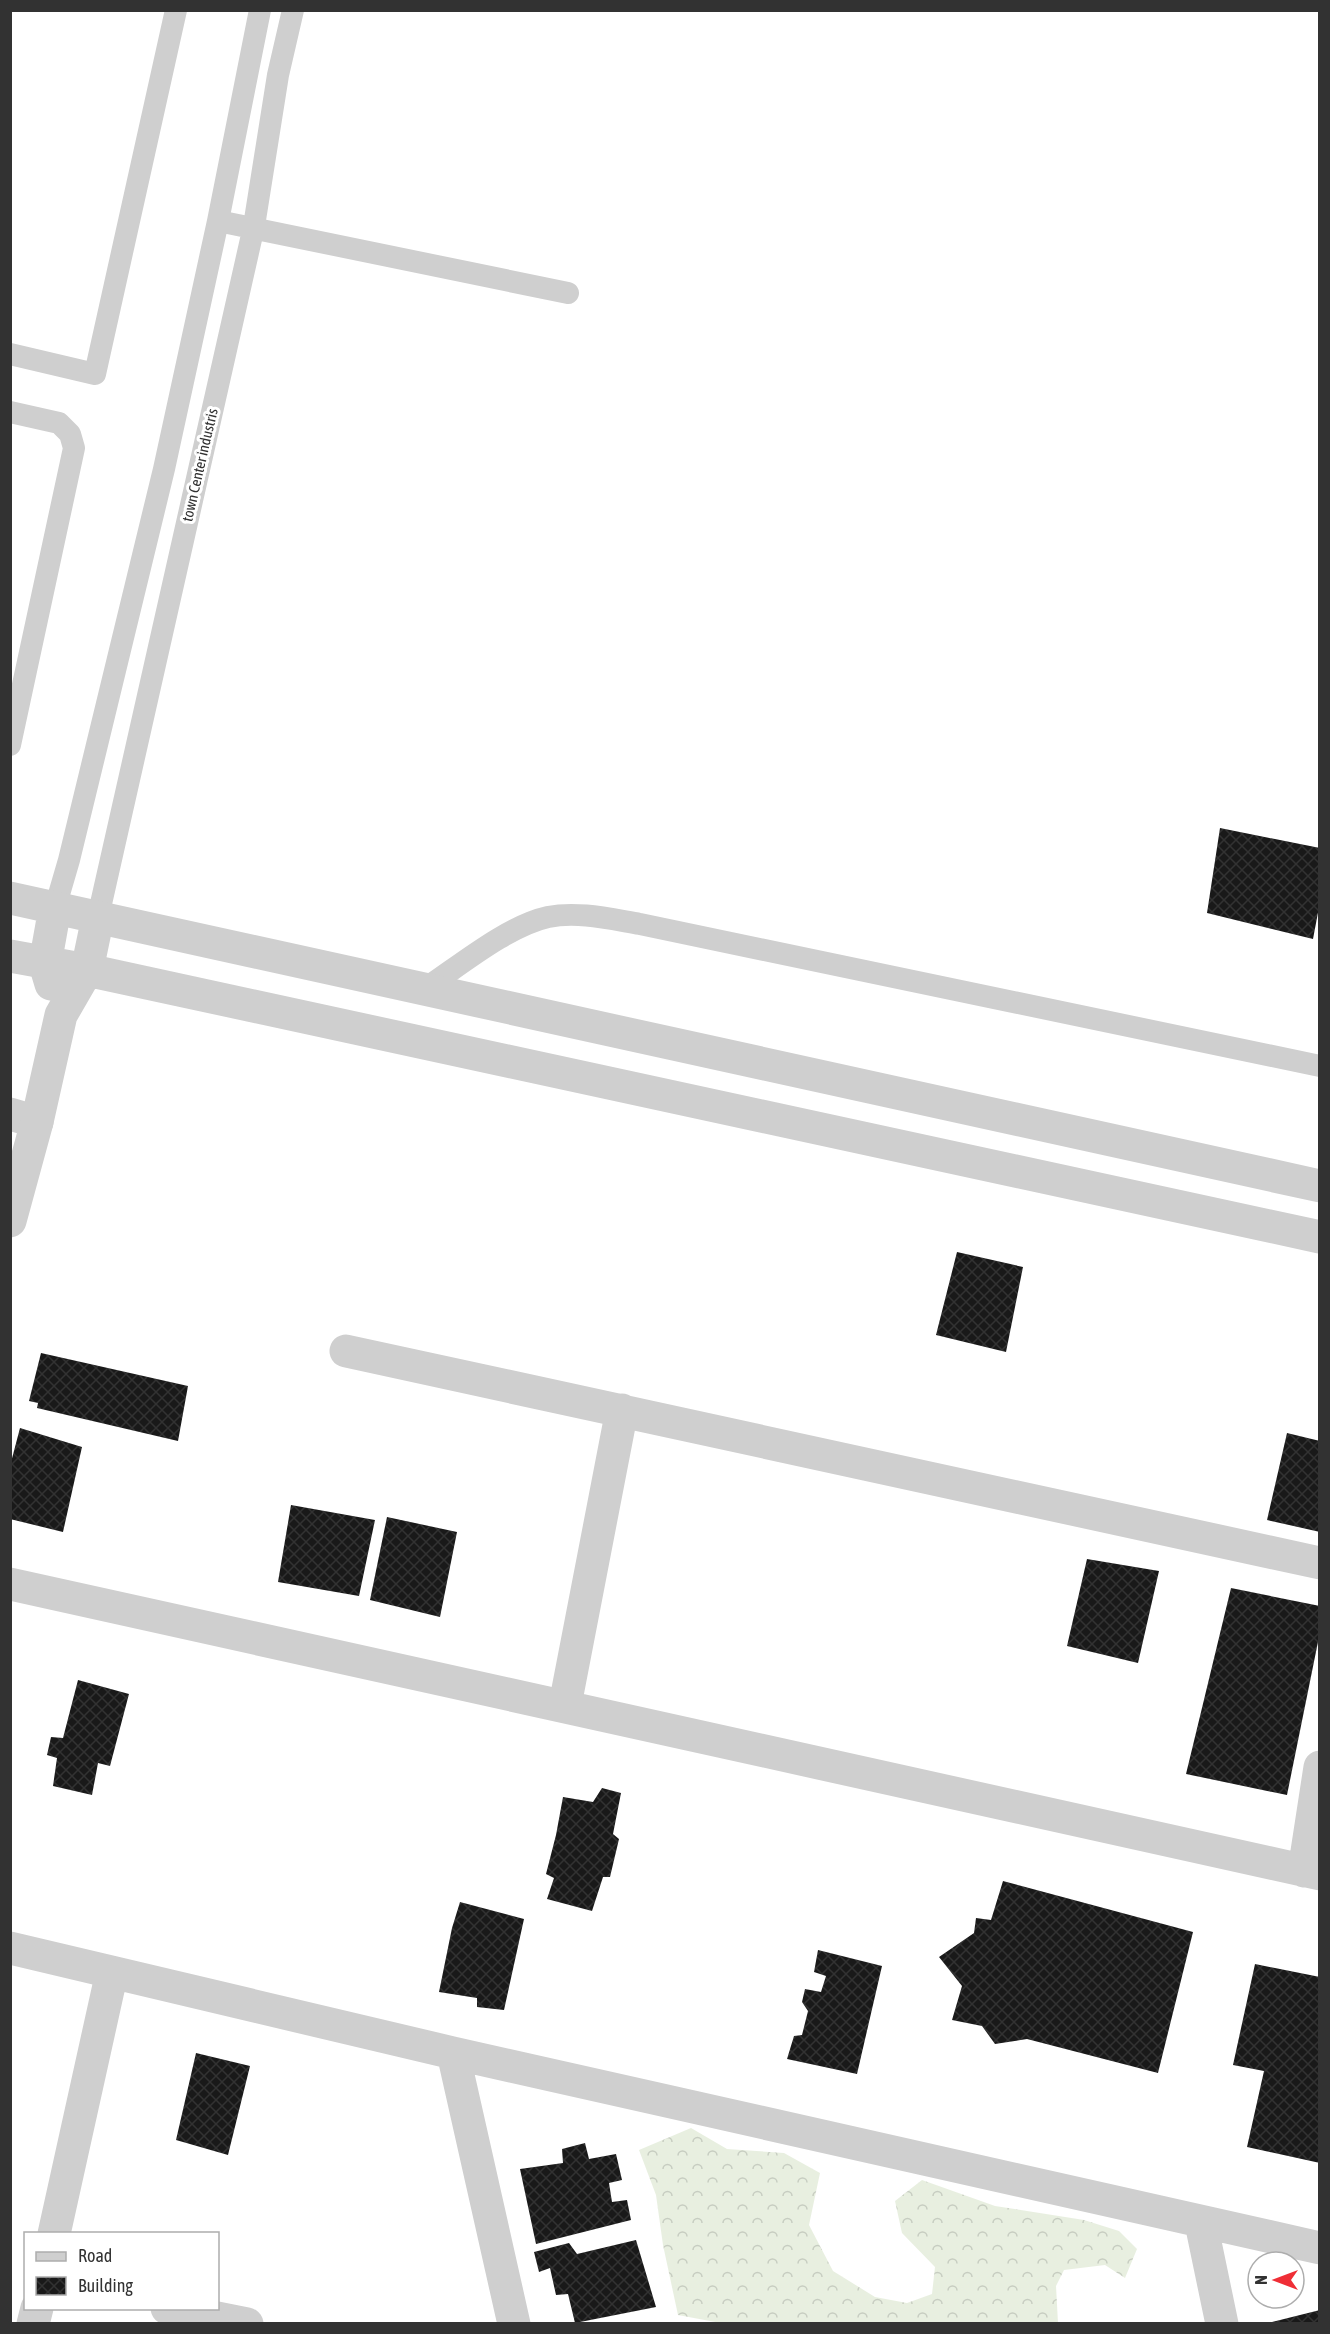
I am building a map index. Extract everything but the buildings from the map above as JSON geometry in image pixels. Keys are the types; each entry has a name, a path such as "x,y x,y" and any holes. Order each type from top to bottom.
{"street":[{"path":"10,898 1320,1186"},
{"path":"55,908 45,964 61,1015"},
{"path":"10,1221 24,1118 61,1015 87,970 98,917"},
{"path":"10,956 87,970 1320,1237"},
{"path":"346,1351 1320,1563"},
{"path":"565,1705 622,1410"},
{"path":"10,1584 1312,1872 1320,1767"},
{"path":"10,1948 453,2053 1320,2248"},
{"path":"54,2232 112,1972"},
{"path":"453,2053 514,2324"},
{"path":"1202,2223 1222,2324"},
{"path":"177,2310 247,2324"}],"lane":[{"path":"10,354 95,374 176,10"},
{"path":"55,908 69,860 164,469 218,220 260,10"},
{"name":"town Center industris","path":"98,917 254,226 278,75 293,10"},
{"path":"248,68 278,75"},
{"path":"218,220 568,293"},
{"path":"10,412 59,423 70,434 74,448 10,745"},
{"path":"116,669 152,676"},
{"path":"423,990 508,933 548,917 591,916 640,924 1320,1066"}],"green space":[{"path":"691,2128 727,2149 784,2153 820,2173 809,2225 833,2271 875,2297 907,2303 932,2294 935,2267 902,2233 895,2201 922,2180 995,2206 1084,2220 1119,2231 1137,2249 1125,2278 1105,2265 1064,2270 1056,2286 1058,2323 726,2324 678,2315 663,2245 656,2195 639,2150"}]}
